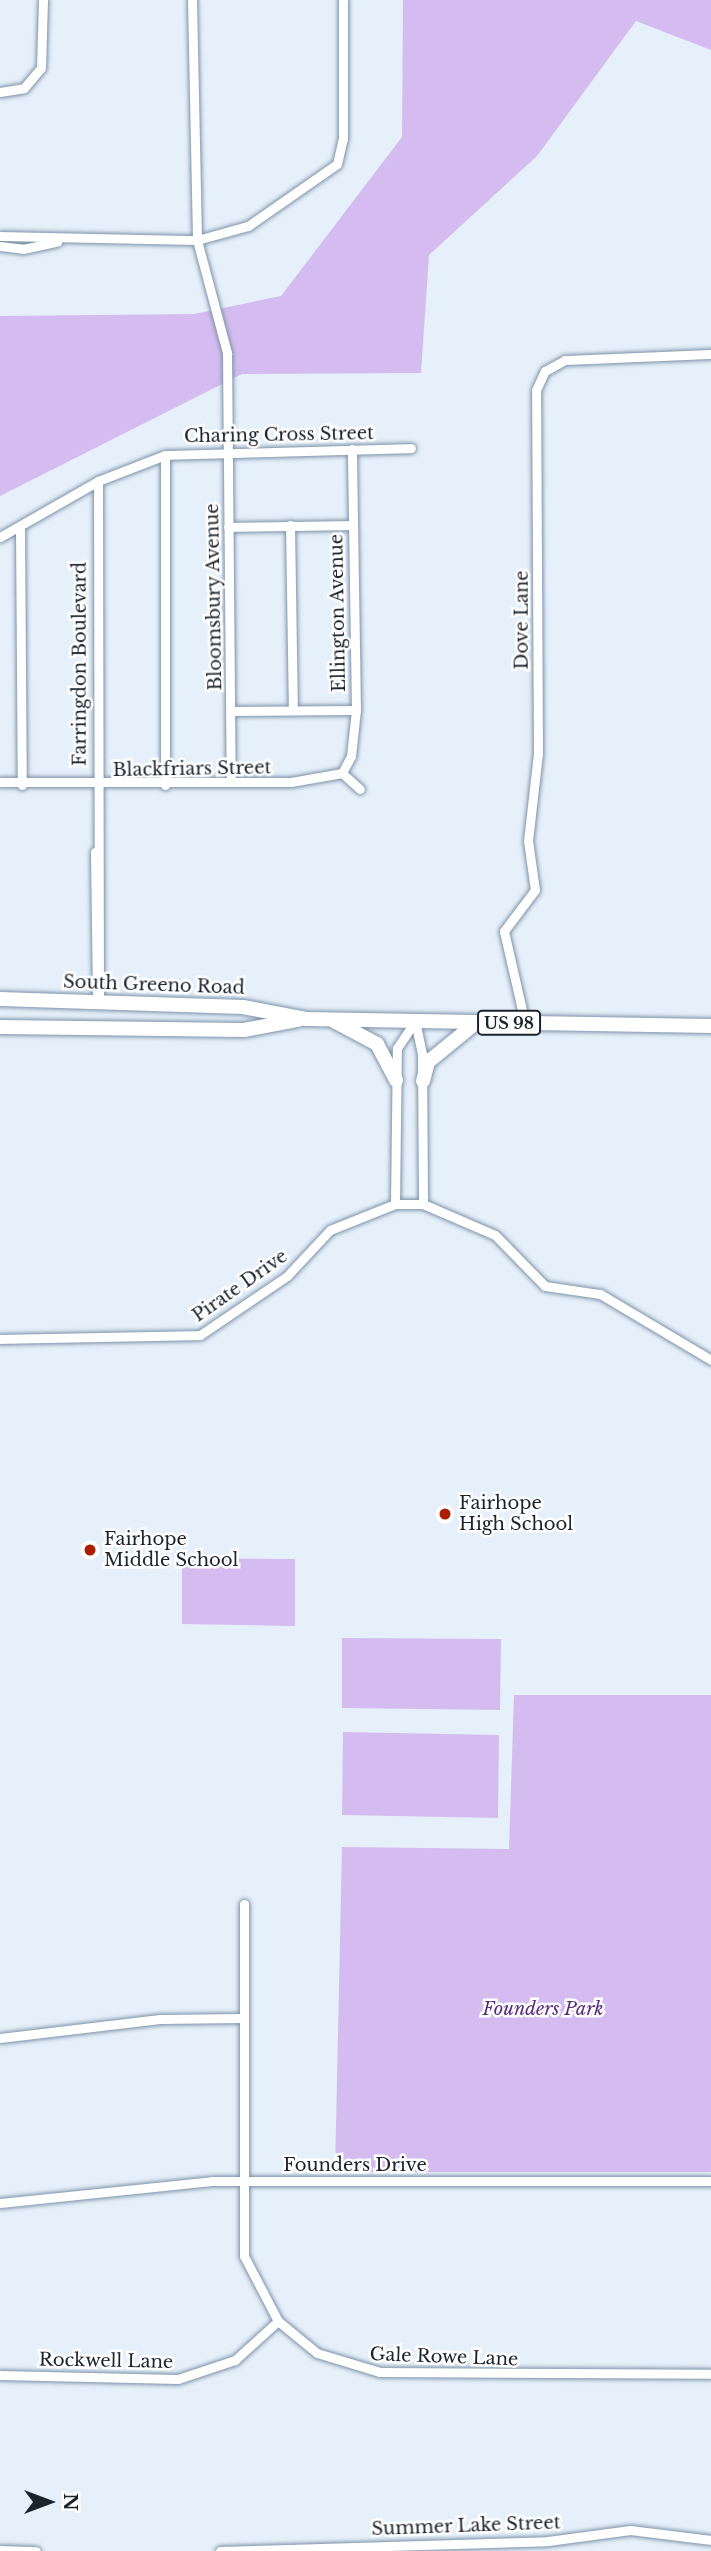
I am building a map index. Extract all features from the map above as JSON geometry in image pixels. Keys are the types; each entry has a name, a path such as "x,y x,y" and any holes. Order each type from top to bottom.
{"main road":[{"name":"South Greeno Road","path":"0,999 243,1007 306,1019"},
{"name":"South Greeno Road","path":"0,1027 244,1030 306,1019 711,1026"},
{"path":"330,1019 377,1044 396,1080"},
{"path":"423,1081 428,1062 477,1022"}],"street":[{"path":"0,92 24,88 41,68 43,0"},
{"name":"Bloomsbury Avenue","path":"192,0 197,240 226,335 231,782"},
{"path":"0,236 19,233 71,240 197,240 248,226 337,164 343,139 343,0"},
{"path":"0,246 23,249 71,240"},
{"name":"Dove Lane","path":"525,1023 504,931 535,890 528,841 538,766 536,390 545,371 565,360 711,354"},
{"name":"Charing Cross Street","path":"0,537 98,481 165,455 228,451 411,448"},
{"name":"Ellington Avenue","path":"342,773 351,756 356,709 352,449"},
{"path":"165,455 165,785"},
{"name":"Farringdon Boulevard","path":"98,481 96,847 99,1001"},
{"path":"290,525 293,710"},
{"path":"228,527 353,525"},
{"path":"20,527 22,785"},
{"path":"230,711 356,709"},
{"path":"342,773 360,789"},
{"name":"Blackfriars Street","path":"0,782 22,785 165,785 314,781 342,773"},
{"path":"395,1204 397,1048 415,1021"},
{"path":"415,1021 423,1081 423,1204"},
{"name":"Pirate Drive","path":"0,1339 200,1335 287,1276 330,1230 395,1204 423,1204 495,1235 545,1286 600,1294 711,1360"},
{"name":"Gale Rowe Lane","path":"244,1904 241,2018 244,2256 278,2321 317,2353 380,2372 711,2374"},
{"path":"0,2038 160,2019 241,2018"},
{"name":"Founders Drive","path":"0,2203 243,2180 711,2181"},
{"name":"Rockwell Lane","path":"0,2375 178,2379 235,2360 278,2321"},
{"name":"Summer Lake Street","path":"220,2551 548,2541 630,2530 711,2540"},
{"path":"0,2550 36,2551"}],"green space":[{"path":"403,0 711,0 711,50 636,21 537,156 429,255 421,373 242,374 0,496 0,316 194,314 281,296 402,137"},
{"path":"182,1558 295,1559 295,1626 182,1624"},
{"path":"342,1638 501,1639 500,1710 342,1708"},
{"name":"Founders Park","path":"514,1695 711,1695 711,2172 335,2172 342,1847 509,1849"},
{"path":"343,1732 499,1735 498,1818 342,1815"}],"place":[{"name":"Fairhope High School","path":"445,1514"},
{"name":"Fairhope Middle School","path":"90,1550"}]}
